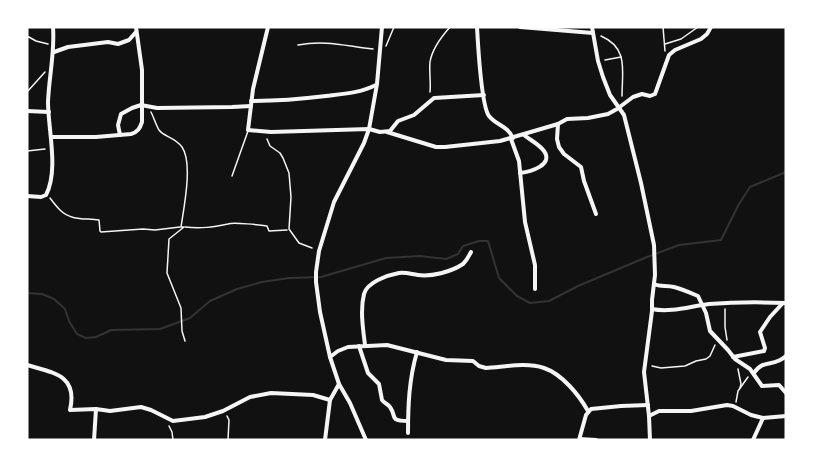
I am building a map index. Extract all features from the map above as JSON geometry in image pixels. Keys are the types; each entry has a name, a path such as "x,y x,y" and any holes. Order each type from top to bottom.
{"street":[{"path":"27,196 46,195 50,182 52,148 48,99 54,52 53,27"},
{"path":"268,27 251,104 248,130 369,129 387,132 439,148 512,138 567,119 600,116 620,108 629,99 639,95 655,94 669,55 700,39 711,27"},
{"path":"366,440 339,384 330,357 316,272 319,251 334,202 369,129 382,27"},
{"path":"477,27 481,78 489,115 510,132 519,161 525,222 535,265 535,289"},
{"path":"520,27 593,33"},
{"path":"591,27 598,61 610,95 624,115 649,218 654,254 652,309 645,364 650,440"},
{"path":"54,52 80,45 108,42 118,44 129,40 136,29"},
{"path":"51,137 120,135 135,133 141,127 142,70 136,29"},
{"path":"120,135 118,125 121,114 141,105 157,108 214,108 354,93 369,89 376,84"},
{"path":"387,132 398,121 414,115 434,98 484,96"},
{"path":"27,111 49,112"},
{"path":"558,124 559,147 580,167 596,214"},
{"path":"520,173 538,168 546,157 544,151 524,135"},
{"path":"365,345 364,293 369,285 401,272 425,275 446,271 463,264 471,252"},
{"path":"654,283 658,286 678,288 698,296 703,305 709,329 734,358 749,367 762,386 779,385 786,393"},
{"path":"652,309 766,302 784,303"},
{"path":"734,358 764,351 760,332 770,317 784,303"},
{"path":"358,345 368,373 379,384 382,400 391,408 393,417 397,420 408,421"},
{"path":"330,357 348,347 387,345 446,360 473,362 486,368 525,366 544,368 568,384 588,411"},
{"path":"408,433 410,379 417,352"},
{"path":"753,373 760,365 780,361 786,356"},
{"path":"27,365 58,375 67,381 73,392 70,410 110,411 141,407 173,420 205,417 223,411 250,397 271,393 313,395 330,400"},
{"path":"325,440 330,400 339,384"},
{"path":"596,440 580,440 588,411 594,408 648,405"},
{"path":"650,416 659,411 690,411 727,405 763,418 786,416"},
{"path":"94,440 96,409"},
{"path":"753,440 763,418"}],"lane":[{"path":"232,176 248,130"}],"path":[{"path":"298,45 327,42 380,52 387,45 394,27"},
{"path":"430,101 432,53 450,27"},
{"path":"663,27 666,64"},
{"path":"665,44 681,39 698,27"},
{"path":"593,33 616,45 621,57 624,103"},
{"path":"27,36 54,46"},
{"path":"598,61 621,57"},
{"path":"27,92 52,65"},
{"path":"148,106 161,132 176,141 184,152 187,169 183,227 169,239 167,269 181,308 185,341"},
{"path":"261,131 270,146 280,153 289,173 291,197 289,230 298,243 319,251"},
{"path":"27,151 52,148"},
{"path":"46,195 66,215 79,219 99,220 101,232 220,227 229,223 267,226 269,231 289,230"},
{"path":"725,304 728,350"},
{"path":"645,364 661,368 681,366 706,359 718,340"},
{"path":"734,358 740,380 736,407"},
{"path":"739,388 753,373"},
{"path":"223,411 229,420 228,440"},
{"path":"164,417 172,432 173,440"}],"waterway":[{"path":"27,293 42,294 54,299 65,309 77,334 86,338 96,337 111,330 160,329 190,318 210,301 237,289 262,282 321,277 386,258 420,256 446,259 458,254 463,246 488,241 499,278 517,296 530,303 549,301 578,286 679,245 721,240 750,187 786,172"}]}
